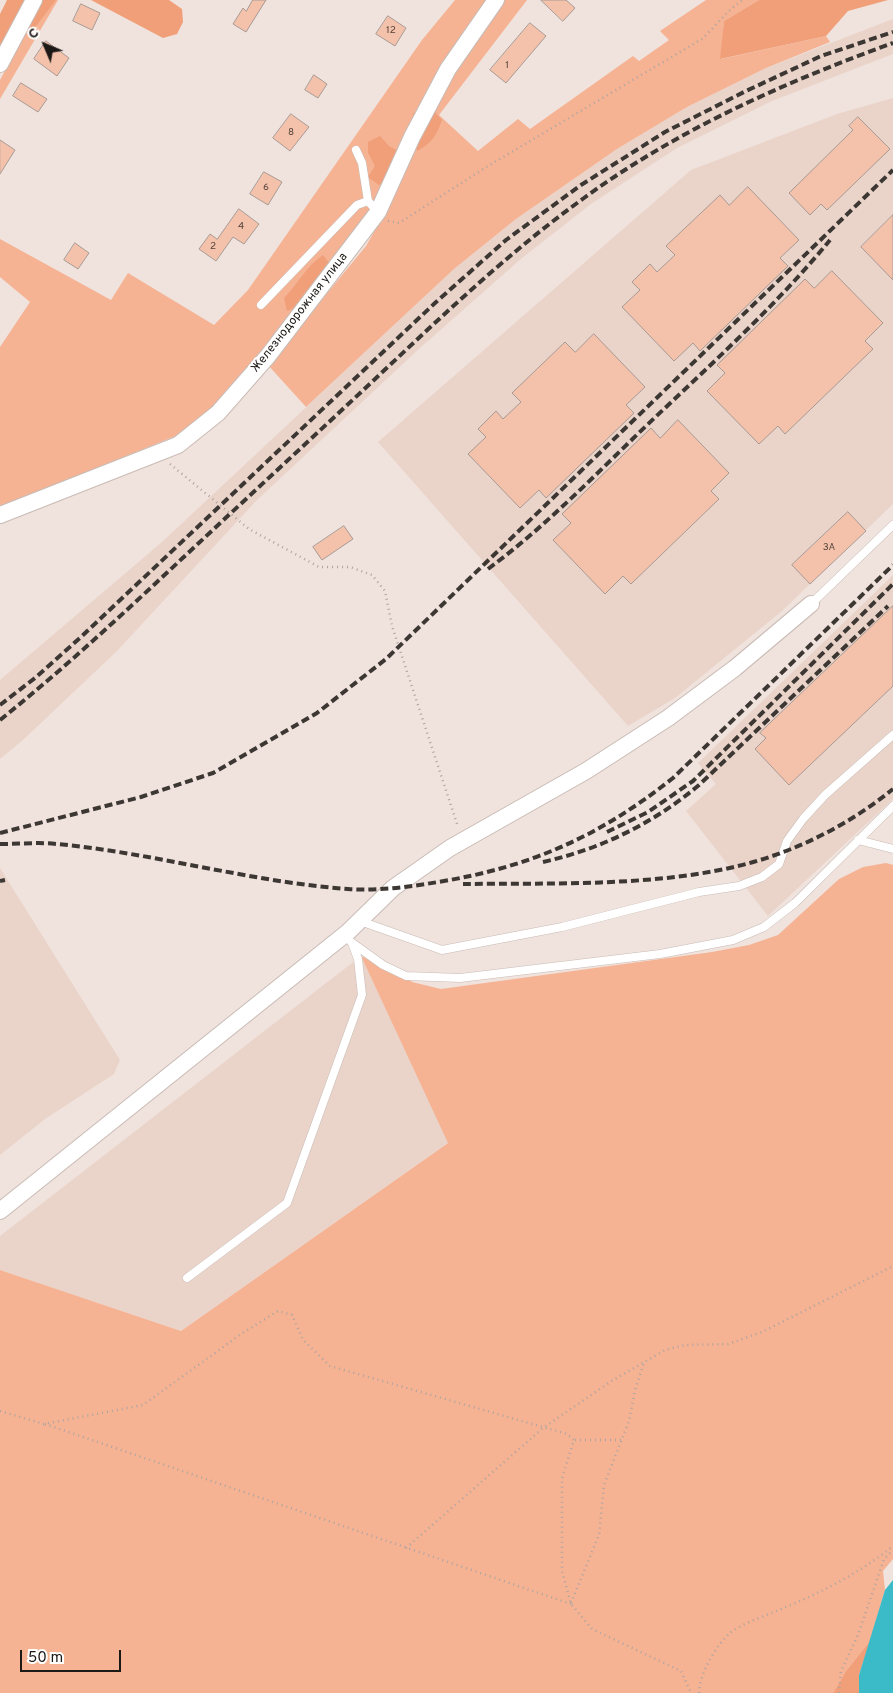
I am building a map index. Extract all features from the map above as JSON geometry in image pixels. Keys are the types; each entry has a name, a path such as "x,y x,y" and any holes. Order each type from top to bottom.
{"street":[{"path":"0,64 34,0"},
{"name":"Железнодорожная улица","path":"0,514 178,445 218,414 268,356 373,206 448,69 496,0"},
{"path":"0,1211 350,937 360,921 393,888 463,841 586,770 668,718 735,668 811,604"}],"lane":[{"path":"261,305 357,205 373,206 362,163 356,150"},
{"path":"811,604 893,525"},
{"path":"360,921 442,950 562,927 699,892 739,886 762,877 779,864 788,841 803,819 825,795 893,735"},
{"path":"350,937 383,965 406,976 460,978 660,954 733,940 764,927 795,903 893,806"},
{"path":"858,840 893,849"},
{"path":"187,1278 287,1203 362,995 358,958 350,937"}],"path":[{"path":"373,206 391,223 399,223 488,166 702,39 717,26 731,7 743,0"},
{"path":"158,453 200,490 256,533 319,567 350,567 372,575 385,591 392,626 463,841"},
{"path":"406,1548 543,1428 610,1382 665,1350 685,1345 728,1344 762,1332 893,1266"},
{"path":"44,1424 143,1405 241,1334 278,1311 292,1314 303,1340 330,1366 567,1434 574,1440 621,1440"},
{"path":"571,1604 599,1534 604,1485 629,1421 635,1390 645,1362"},
{"path":"0,1411 44,1424 571,1604"},
{"path":"574,1440 562,1478 562,1571 571,1604 592,1629 681,1672 691,1693"},
{"path":"699,1693 699,1682 703,1674 730,1632 818,1593 878,1558 893,1546"},
{"path":"839,1693 842,1671 858,1635 884,1559 893,1550"}],"shaded area":[{"path":"7,0 26,0 0,49 0,14"},
{"path":"36,0 56,0 30,34 25,22"},
{"path":"43,0 58,0 0,99 0,80"},
{"path":"91,0 169,0 182,9 183,22 177,34 163,38"},
{"path":"455,0 492,0 376,208 218,407 178,435 0,507 0,347 30,302 0,277 0,239 111,300 128,273 214,325 248,290 422,40"},
{"path":"504,0 527,0 439,115 478,151 518,119 530,129 633,56 639,61 669,40 660,31 706,0 759,0 724,21 721,59 826,36 830,42 766,68 687,107 617,149 516,219 454,269 306,407 268,365 366,246 387,209 418,138 455,71"},
{"path":"759,0 888,0 848,11 826,36 720,59 724,21"},
{"path":"893,19 893,54 772,101 677,148 591,204 522,258 420,348 257,500 117,651 23,740 0,759 0,680 162,542 454,269 516,219 617,149 687,107 766,68"},
{"path":"893,98 893,504 782,611 675,698 628,726 378,442 691,170 837,114"},
{"path":"433,110 442,120 436,135 417,151 412,138 413,113"},
{"path":"380,136 389,146 400,152 392,177 379,185 368,177 375,166 368,153 368,142"},
{"path":"323,255 331,265 314,281 302,305 287,311 284,298 311,265"},
{"path":"893,575 893,799 768,916 686,811 716,784 698,763"},
{"path":"886,863 893,865 893,1559 883,1571 885,1590 870,1641 846,1671 833,1693 0,1693 0,1270 181,1331 448,1143 361,956 406,976 412,982 441,989 712,952 749,945 778,935 839,879 863,867"},
{"path":"0,868 120,1060 114,1074 45,1119 0,1155"},
{"path":"361,956 449,1142 181,1331 0,1270 0,1236"},
{"path":"870,1641 859,1675 859,1693 833,1693 846,1671"}],"water":[{"path":"893,1580 893,1693 859,1693 859,1675 885,1590"}],"building":[{"path":"253,0 266,0 246,32 233,24 243,8 246,11"},
{"path":"541,0 566,0 575,8 563,21"},
{"path":"81,4 100,13 92,30 73,21"},
{"path":"388,16 406,28 395,46 376,34"},
{"path":"530,23 546,36 506,83 490,70"},
{"path":"46,41 69,58 57,76 34,59"},
{"path":"314,75 327,84 318,98 305,90"},
{"path":"21,83 47,99 38,112 13,96"},
{"path":"291,114 309,127 290,151 273,138"},
{"path":"858,117 890,149 827,210 821,204 810,215 789,193 853,130 849,126"},
{"path":"0,140 15,150 0,174"},
{"path":"264,172 282,182 268,205 250,194"},
{"path":"748,187 799,240 780,258 788,266 700,351 693,343 674,361 622,307 640,290 632,282 650,264 657,272 675,255 666,246 720,195 729,205"},
{"path":"239,209 259,224 244,244 233,237 216,261 199,249 210,234 217,239"},
{"path":"893,215 893,280 861,247"},
{"path":"75,243 89,253 78,269 64,260"},
{"path":"832,271 883,323 865,341 873,349 785,434 778,426 759,444 707,391 725,373 717,365 805,279 814,288"},
{"path":"594,334 645,387 626,405 634,413 546,498 539,490 520,508 468,454 486,437 478,429 496,411 503,419 521,402 512,393 565,342 575,352"},
{"path":"678,420 729,473 711,491 719,499 631,584 623,576 605,594 553,540 571,523 562,514 651,428 660,438"},
{"path":"848,512 866,531 810,584 792,565"},
{"path":"344,526 353,539 322,560 313,547"},
{"path":"893,606 893,686 789,785 755,749 766,738 760,733"}],"railway":[{"path":"0,705 35,678 82,636 435,303 506,240 581,185 665,132 821,56 893,32"},
{"path":"0,720 118,618 476,285 556,219 620,173 694,129 772,91 893,43"},
{"path":"0,833 141,797 213,773 317,713 386,659 893,170"},
{"path":"488,569 530,536 589,482 787,289 830,240"},
{"path":"0,844 50,843 93,848 275,880 348,889 382,889 416,885 472,876 504,868 534,858 591,832 619,817 673,778 893,565"},
{"path":"607,832 648,812 693,781 893,584"},
{"path":"543,862 586,850 626,833 682,799 888,606"},
{"path":"463,884 642,880 678,877 746,864 785,851 823,834 859,814 893,789"},
{"path":"0,881 5,880"}]}
